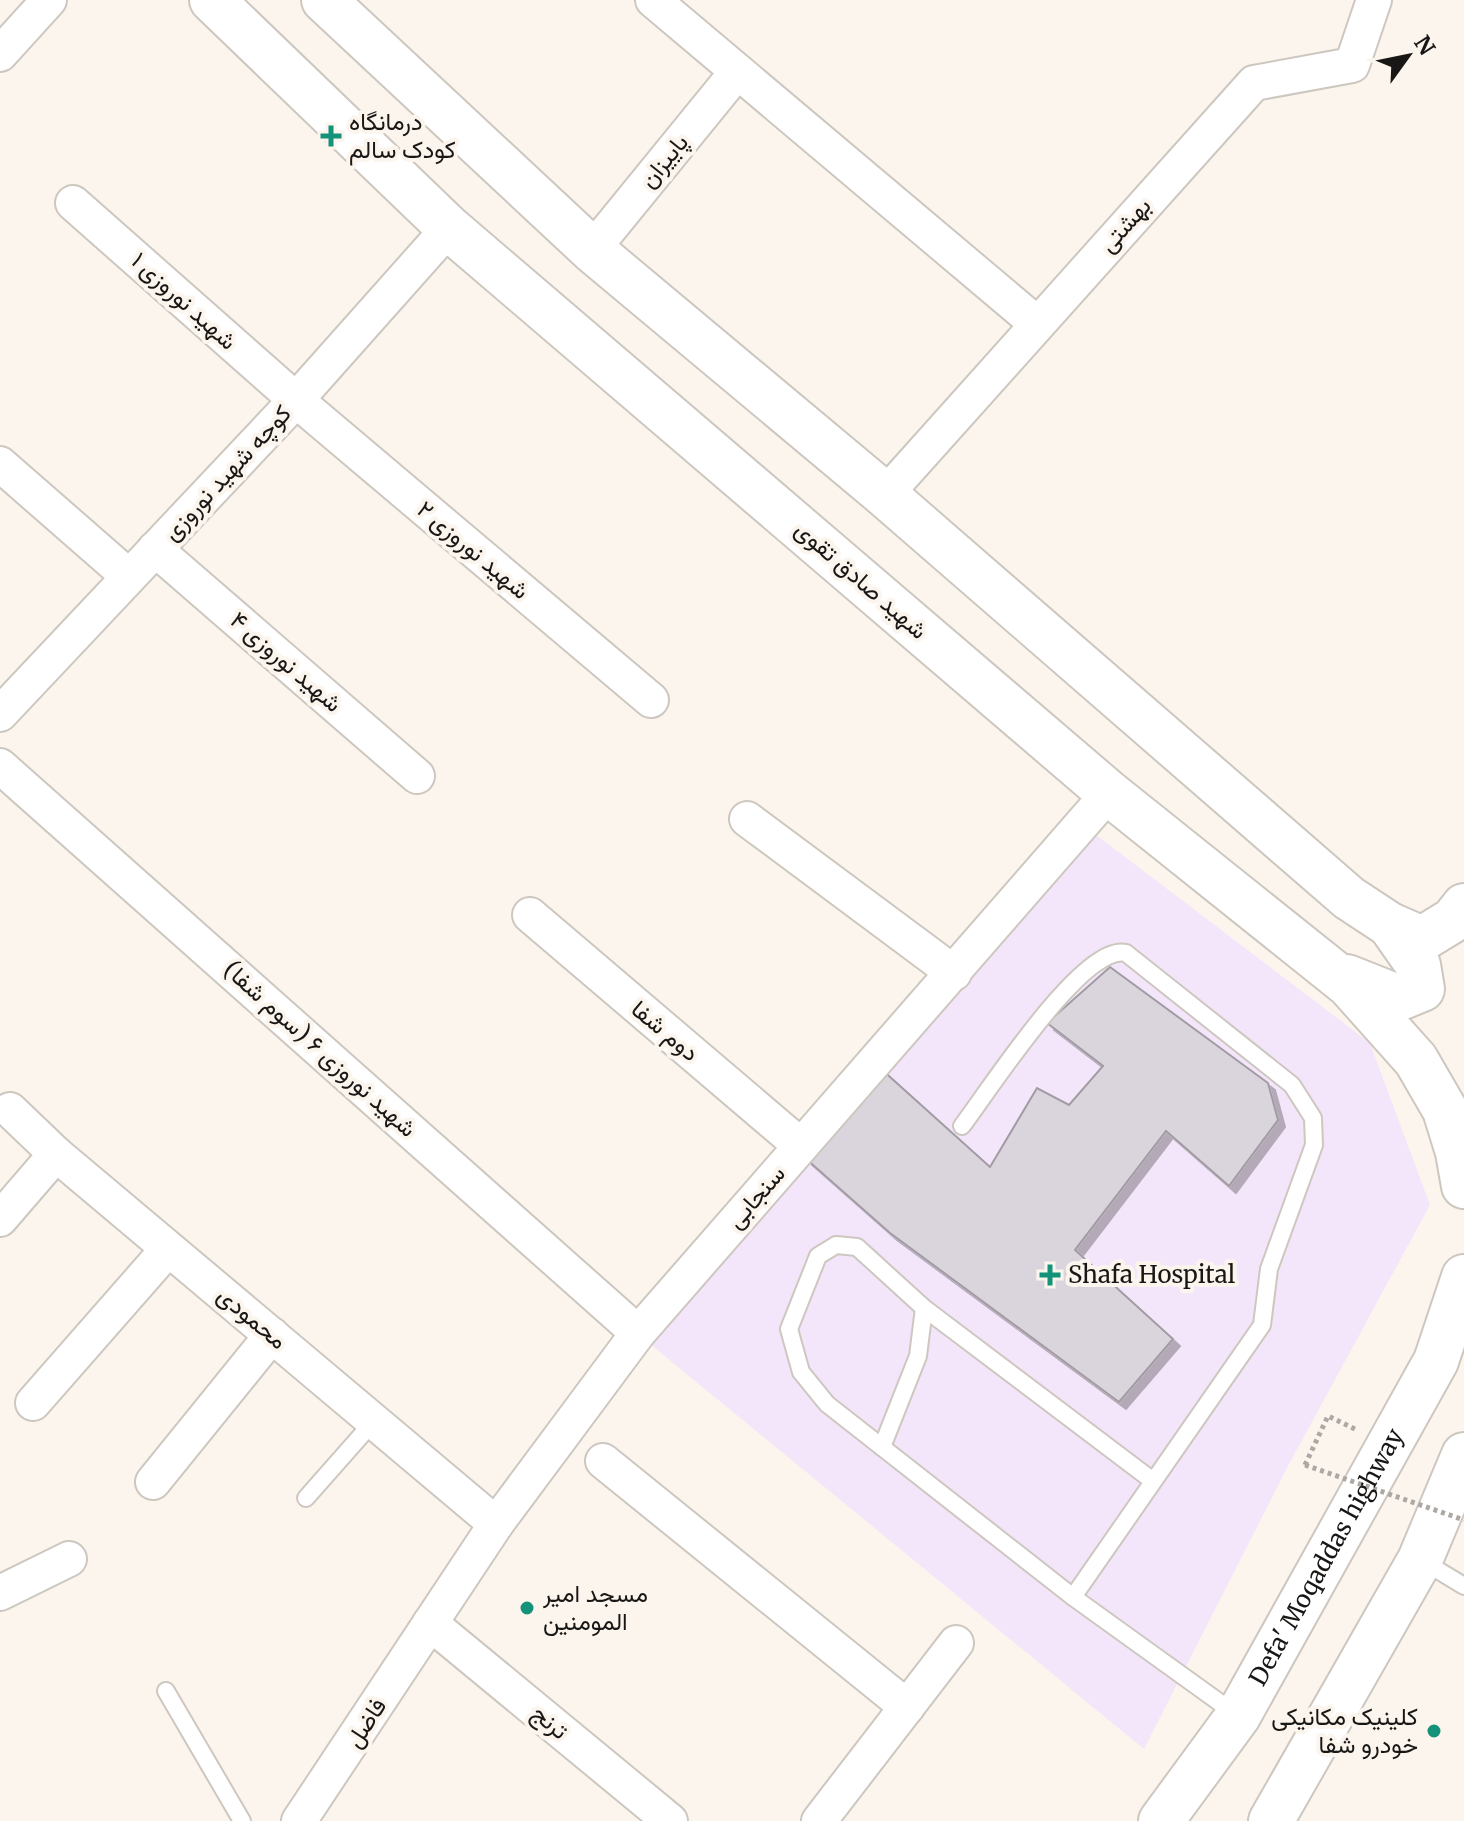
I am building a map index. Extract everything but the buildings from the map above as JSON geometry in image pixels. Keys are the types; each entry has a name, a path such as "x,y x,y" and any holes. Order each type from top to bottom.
{"main road":[{"name":"شهید صادق تقوی","path":"212,0 449,228 1109,793 1330,970 1416,1060 1445,1110 1458,1152 1464,1186"},
{"path":"324,0 592,250 885,495 1282,843 1349,898 1390,925 1422,939 1453,920 1464,906"},
{"path":"1330,970 1400,998 1422,989 1418,965 1390,925"},
{"name":"Defa' Moqaddas highway","path":"1161,1821 1238,1716 1436,1361 1464,1277"},
{"path":"1271,1821 1420,1560 1464,1455"}],"street":[{"path":"0,54 49,0"},
{"path":"653,0 1036,323"},
{"name":"بهشتی","path":"885,495 1254,83 1352,65 1374,0"},
{"name":"پاییزان","path":"592,250 737,72"},
{"name":"شهید نوروزی ۱","path":"73,203 296,400"},
{"name":"کوچه شهید نوروزی","path":"0,714 127,575 296,400 449,228"},
{"name":"شهید نوروزی ۲","path":"296,400 651,700"},
{"path":"0,464 127,575"},
{"name":"شهید نوروزی ۴","path":"155,549 417,776"},
{"name":"شهید نوروزی ۶ (سوم شفا)","path":"0,766 638,1333"},
{"name":"سنجابی","path":"430,1623 496,1524 638,1333 1109,793"},
{"path":"747,819 954,973"},
{"name":"دوم شفا","path":"530,915 801,1146"},
{"name":"محمودی","path":"10,1110 56,1154 496,1524"},
{"path":"0,1219 56,1154"},
{"path":"33,1403 168,1249"},
{"path":"153,1482 272,1335"},
{"path":"603,1461 907,1707"},
{"path":"0,1593 69,1559"},
{"name":"فاضل","path":"299,1821 430,1623"},
{"name":"ترنج","path":"430,1623 670,1821"},
{"path":"819,1821 956,1643"},
{"path":"330,1778 331,1821"}],"lane":[{"path":"962,1126 1062,992 1103,955 1119,951 1126,953 1292,1085 1313,1118 1314,1145 1269,1269 1262,1325 1073,1597"},
{"path":"1153,1481 924,1308 857,1247 836,1245 818,1256 789,1329 801,1372 827,1404 1073,1597 1238,1716"},
{"path":"882,1447 918,1356 924,1308"},
{"path":"306,1498 374,1421"},
{"path":"1420,1560 1464,1586"},
{"path":"166,1691 242,1821"}],"path":[{"path":"1328,1416 1305,1465 1464,1520"}],"shaded area":[{"name":"Shafa Hospital","path":"1083,825 1370,1043 1430,1205 1288,1466 1144,1749 650,1344"}],"place":[{"name":"درمانگاه کودک سالم","path":"331,136"},
{"name":"Shafa Hospital","path":"1050,1275"},
{"name":"مسجد امیر المومنین","path":"527,1608"},
{"name":"کلینیک مکانیکی خودرو شفا","path":"1434,1731"}]}
